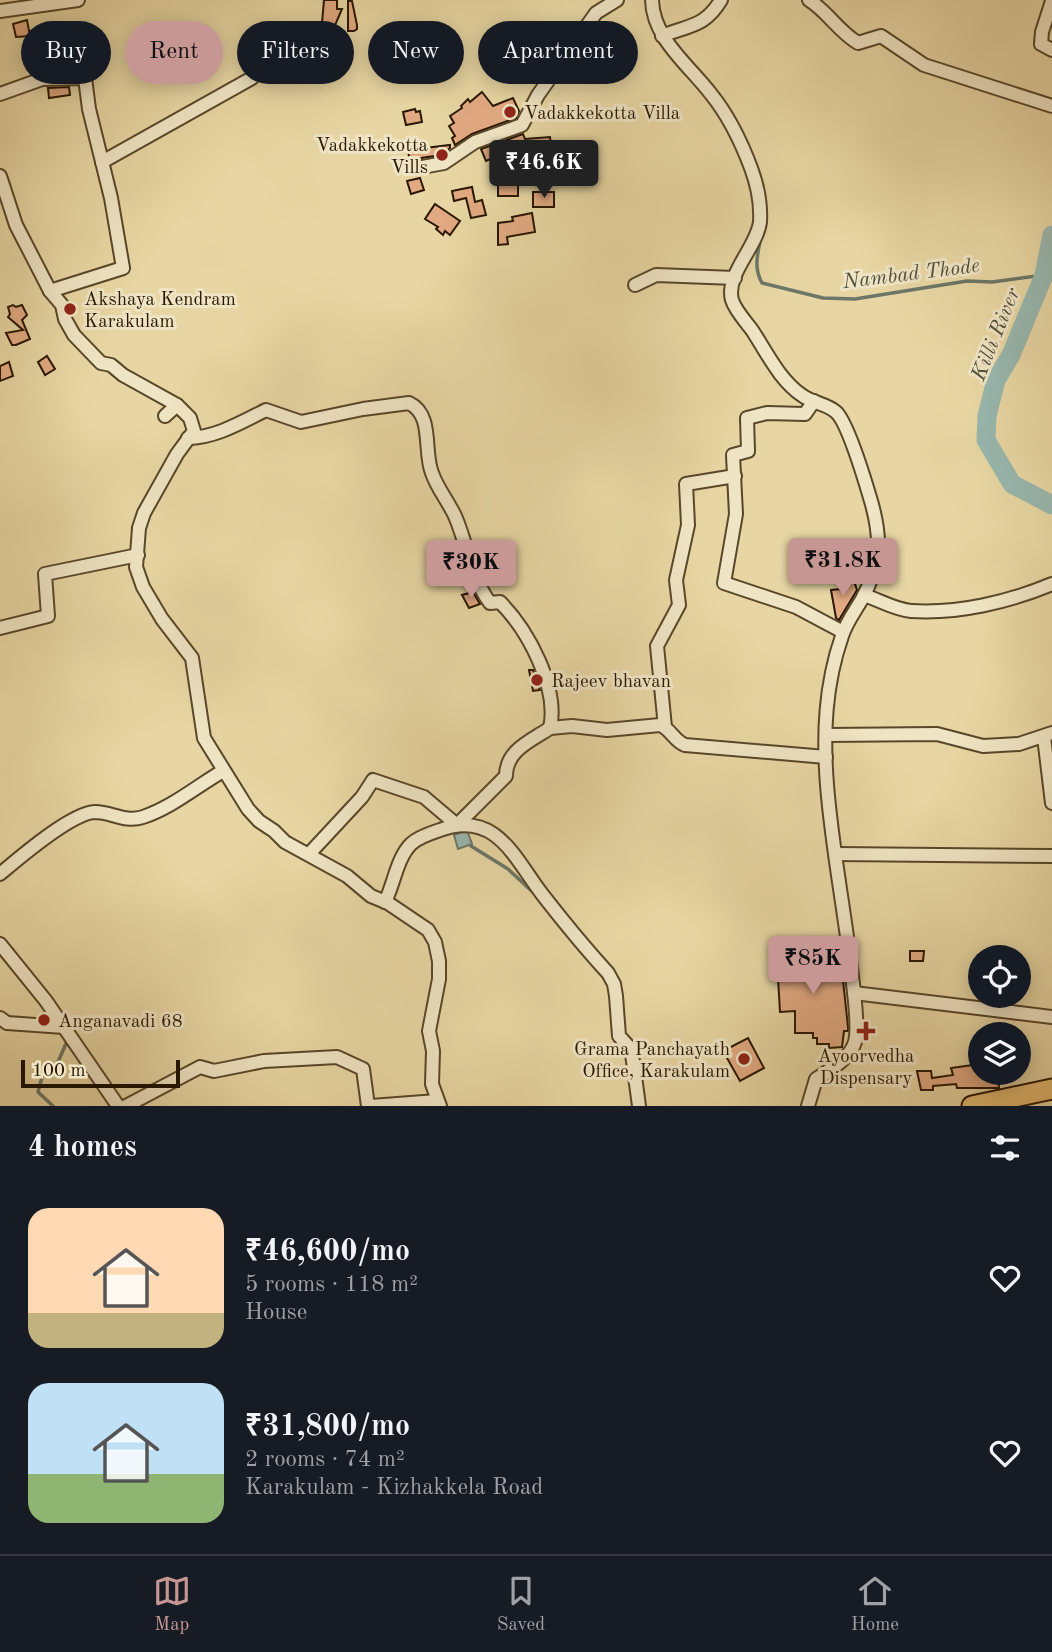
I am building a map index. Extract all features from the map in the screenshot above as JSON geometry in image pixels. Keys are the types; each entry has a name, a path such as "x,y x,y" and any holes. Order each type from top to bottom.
{"main road":[{"path":"972,1106 1052,1089"}],"street":[{"path":"0,11 78,0"},
{"path":"417,167 444,163 475,142 522,125 538,95 597,13 617,0"},
{"path":"652,0 652,16 714,97 752,170 760,223 753,244 735,278 732,300 770,360 788,382 803,396 837,413 867,489 880,537 875,572 843,632 828,686 824,715 826,781 854,993 855,1043 836,1066 816,1079 808,1106"},
{"path":"665,35 697,24 712,15 721,0"},
{"path":"813,1 844,35 858,43 881,36 925,65 1052,106"},
{"path":"1052,1 1041,44 1052,50"},
{"path":"0,94 42,79 85,78 89,109 111,198 123,268 50,291"},
{"path":"102,162 241,84"},
{"path":"0,176 16,225 50,291 62,305 65,319 74,335 101,363 111,365 123,375 177,405 190,418 194,431 144,513 139,528 136,567 143,587 162,619 192,658 204,738 247,809 259,821 285,842 347,876 372,896 386,902 428,930 435,942 439,961 439,979 429,1031 433,1051 432,1084 439,1104 370,1106 363,1069 337,1058 264,1061 214,1071 200,1067 126,1106"},
{"path":"635,285 656,275 735,278"},
{"path":"814,401 805,414 767,413 747,418 748,451 733,455 736,514 724,583 796,607 843,632"},
{"path":"188,438 201,438 235,426 266,410 301,422 389,405 409,403 419,409 424,423 431,471 456,518 477,582 490,603 500,602 514,619 541,664 552,706 550,728"},
{"path":"164,416 177,405"},
{"path":"735,476 686,484 688,525 676,580 679,604 657,646 665,727 678,742 685,745 826,757"},
{"path":"0,628 48,617 45,574 138,555"},
{"path":"864,595 909,611 956,610 1029,594 1052,584"},
{"path":"457,825 506,776 506,765 511,755 550,728 572,726 607,730 651,725 665,727"},
{"path":"826,734 937,734 983,746 1019,744 1048,735 1052,803"},
{"path":"0,874 72,821 94,812 125,820 139,819 223,771"},
{"path":"309,854 362,797 373,780 424,797 457,825"},
{"path":"386,902 402,856 412,842 457,825 478,826 503,841 544,896 608,972 617,996 619,1035 631,1049 639,1106"},
{"path":"835,855 1052,856"},
{"path":"0,944 46,1001 118,1106"},
{"path":"854,993 1052,1017"},
{"path":"0,1018 7,1023 66,1031"}],"water":[{"path":"467,830 472,844 458,849 454,835"}],"building":[{"path":"324,0 337,0 337,9 342,9 337,21 322,21"},
{"path":"348,1 352,1 357,29 354,31 354,21 348,21"},
{"path":"21,22 21,37 16,37 13,24"},
{"path":"69,87 70,95 49,98 48,88"},
{"path":"482,92 493,106 513,98 519,111 516,118 472,134 455,145 452,138 455,136 449,126 454,123 450,116 462,108 468,99 470,102"},
{"path":"415,109 416,112 420,111 422,122 406,125 403,112"},
{"path":"523,134 525,139 550,137 552,155 538,156 539,174 522,175 521,154 517,156 514,149 486,161 481,149"},
{"path":"450,145 441,155 415,159 410,163 408,150"},
{"path":"420,178 424,190 411,194 407,181"},
{"name":"Vadakkekotta Villa","path":"498,181 518,181 518,196 498,196"},
{"path":"472,187 475,202 482,200 486,215 471,218 466,198 454,201 452,191"},
{"path":"533,192 554,192 554,207 533,207"},
{"path":"435,204 460,221 450,235 445,231 443,235 436,229 438,227 425,219"},
{"path":"532,213 535,232 507,237 508,244 498,245 498,223 513,221 512,217"},
{"path":"22,305 27,315 22,320 30,339 16,345 12,345 6,333 23,330 8,317 8,307"},
{"path":"47,356 55,369 45,375 38,362"},
{"path":"9,362 13,376 0,381 0,366"},
{"path":"854,581 857,590 839,620 836,618 831,590 841,589 847,582"},
{"path":"473,592 480,604 469,608 462,595"},
{"path":"529,670 533,670 540,690 533,691"},
{"path":"796,941 797,965 841,962 848,1027 848,1031 844,1031 842,1047 829,1048 829,1044 817,1044 813,1033 795,1033 795,1011 780,1012 776,943"},
{"path":"910,951 924,951 923,961 910,961"},
{"name":"Grama Panchayath Office, Karakulam","path":"748,1038 764,1068 740,1081 723,1051"},
{"path":"968,1066 968,1085 999,1085 999,1088 957,1088 956,1084 921,1090 917,1071 931,1071 932,1078 953,1075 951,1068"}],"waterway":[{"name":"Killi River","path":"1052,235 1044,275 1011,355 996,380 987,416 986,440 1012,484 1052,505"},
{"name":"Nambad Thode","path":"761,236 757,266 762,283 823,298 855,299 967,281 992,282 1044,275"},
{"path":"471,846 508,869 536,895"},
{"path":"53,1106 38,1092 42,1077 58,1062 68,1039"}],"place":[{"name":"Vadakkekotta Villa","path":"510,112"},
{"name":"Vadakkekotta Vills","path":"442,155"},
{"name":"Akshaya Kendram Karakulam","path":"70,309"},
{"name":"Rajeev bhavan","path":"537,680"},
{"name":"Anganavadi 68","path":"44,1020"},
{"name":"Ayoorvedha Dispensary","path":"866,1031"},
{"name":"Grama Panchayath Office, Karakulam","path":"744,1059"}]}
